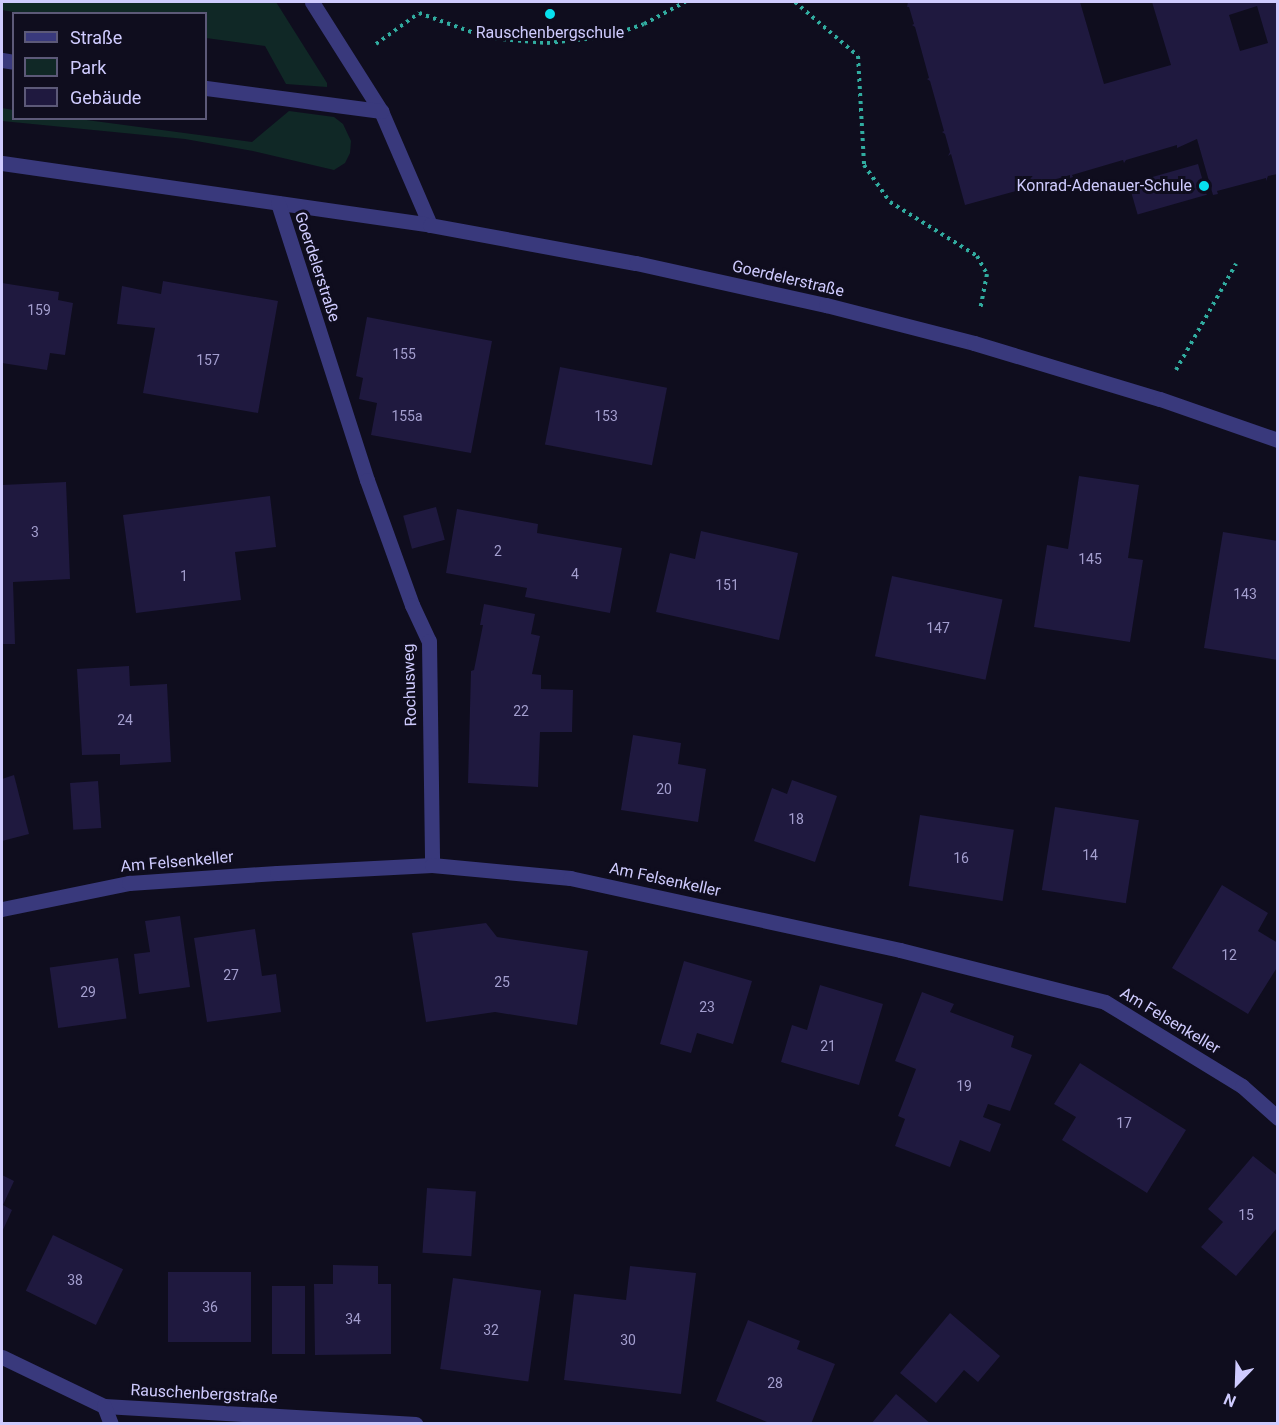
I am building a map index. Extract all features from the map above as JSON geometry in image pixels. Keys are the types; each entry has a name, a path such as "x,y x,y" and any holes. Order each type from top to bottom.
{"street":[{"path":"312,2 381,111 430,225"},
{"path":"207,88 381,111"},
{"name":"Goerdelerstraße","path":"2,163 430,225 636,262 826,305 974,343 1160,399 1278,440"},
{"name":"Goerdelerstraße","path":"278,202 367,480"},
{"name":"Rochusweg","path":"367,480 412,605 429,641 432,865"},
{"name":"Am Felsenkeller","path":"2,909 129,883 432,865 570,878 900,950 1105,1002 1242,1086 1278,1118"},
{"name":"Rauschenbergstraße","path":"2,1357 104,1406 415,1424"},
{"path":"104,1406 111,1424"}],"path":[{"path":"350,62 419,13 488,38 547,43 606,37 644,24 685,2"},
{"path":"795,2 858,56 864,165 890,202 977,256 987,274 974,343"},
{"path":"1160,399 1236,264"}],"green space":[{"path":"2,2 276,2 327,83 327,87 286,84 265,46 207,38 207,12 14,12 2,10"},
{"path":"2,108 12,110 12,120 87,120 252,142 289,111 334,117 343,124 351,141 350,153 345,163 334,170 253,151 185,139 2,121"}],"building":[{"name":"Konrad-Adenauer-Schule","path":"908,2 1080,2 1104,84 1171,65 1152,2 1278,2 1278,174 1268,176 1266,181 1266,178 1217,191 1218,194 1213,195 1197,139 1177,148 1177,145 1126,160 1124,163 1123,160 1072,175 1073,177 1070,178 1070,175 1019,190 1020,193 1016,191 965,205 951,154 948,156 950,152 945,134 942,132 944,131 930,81 927,79 929,78 915,27 912,25 914,24 909,7 907,7","holes":["1257,6 1268,43 1240,51 1229,15"]},
{"path":"1198,164 1207,195 1138,215 1129,184"},
{"path":"163,281 278,301 258,413 143,393 155,328 117,324 122,286 161,294"},
{"path":"2,283 59,292 58,300 73,303 65,355 50,353 47,370 2,363"},
{"path":"367,317 492,341 471,453 371,435 377,403 359,399 363,378 356,376"},
{"path":"560,367 667,388 652,465 545,445"},
{"path":"1079,476 1139,485 1128,558 1143,560 1130,642 1034,627 1047,545 1068,549"},
{"path":"66,482 70,579 13,582 15,644 2,644 2,485"},
{"path":"270,496 276,547 235,552 241,600 136,613 123,515"},
{"path":"436,507 445,540 412,549 403,516"},
{"path":"457,509 538,524 537,533 622,548 610,613 525,597 527,588 446,573"},
{"path":"701,531 798,553 779,640 656,612 670,553 695,559"},
{"path":"1223,532 1278,541 1278,660 1204,648"},
{"path":"892,576 1003,599 985,680 875,656"},
{"path":"484,604 535,614 531,634 540,636 532,674 541,675 541,689 573,690 572,732 540,732 538,787 468,783 471,671 474,670 483,625 480,625"},
{"path":"129,666 130,686 167,684 171,762 120,765 120,754 82,755 77,669"},
{"path":"633,735 681,743 678,764 706,769 698,822 621,810"},
{"path":"14,775 29,834 2,841 2,779"},
{"path":"792,780 837,796 815,862 754,841 772,788 787,794"},
{"path":"98,781 101,828 73,830 70,783"},
{"path":"1055,807 1139,820 1126,903 1042,890"},
{"path":"920,815 1014,830 1003,901 909,886"},
{"path":"1222,885 1268,913 1258,931 1278,943 1278,966 1248,1014 1172,968"},
{"path":"180,916 190,987 139,994 134,954 150,952 145,921"},
{"path":"486,923 497,937 588,951 577,1025 495,1012 426,1022 412,933"},
{"path":"255,929 262,976 276,974 281,1012 207,1022 194,938"},
{"path":"118,958 126,1018 58,1028 50,968"},
{"path":"684,961 752,981 733,1044 697,1033 691,1053 660,1044"},
{"path":"820,985 883,1004 859,1085 781,1062 792,1025 807,1030"},
{"path":"922,992 954,1004 950,1012 1014,1036 1011,1047 1032,1055 1010,1111 988,1104 983,1117 1001,1124 990,1152 960,1140 950,1167 895,1146 905,1119 898,1116 916,1069 895,1061"},
{"path":"1080,1063 1186,1130 1147,1193 1062,1140 1076,1117 1054,1104"},
{"path":"1253,1156 1278,1176 1278,1227 1236,1276 1201,1247 1223,1222 1208,1209"},
{"path":"2,1175 14,1181 3,1205 12,1210 2,1232"},
{"path":"427,1188 476,1191 471,1256 422,1253"},
{"path":"53,1235 123,1269 96,1325 26,1291"},
{"path":"333,1265 378,1266 378,1284 391,1284 391,1354 315,1355 314,1284 333,1284"},
{"path":"630,1266 696,1273 681,1394 564,1380 574,1294 626,1300"},
{"path":"168,1272 251,1272 251,1342 168,1342"},
{"path":"453,1278 541,1290 528,1381 440,1369"},
{"path":"272,1286 305,1286 305,1354 272,1354"},
{"path":"950,1313 1000,1356 978,1382 964,1370 936,1403 900,1373"},
{"path":"748,1320 800,1341 797,1349 835,1364 811,1424 772,1424 716,1401"},
{"path":"896,1394 931,1424 871,1424"}],"place":[{"name":"Rauschenbergschule","path":"550,14"},
{"name":"Konrad-Adenauer-Schule","path":"1204,186"}]}
